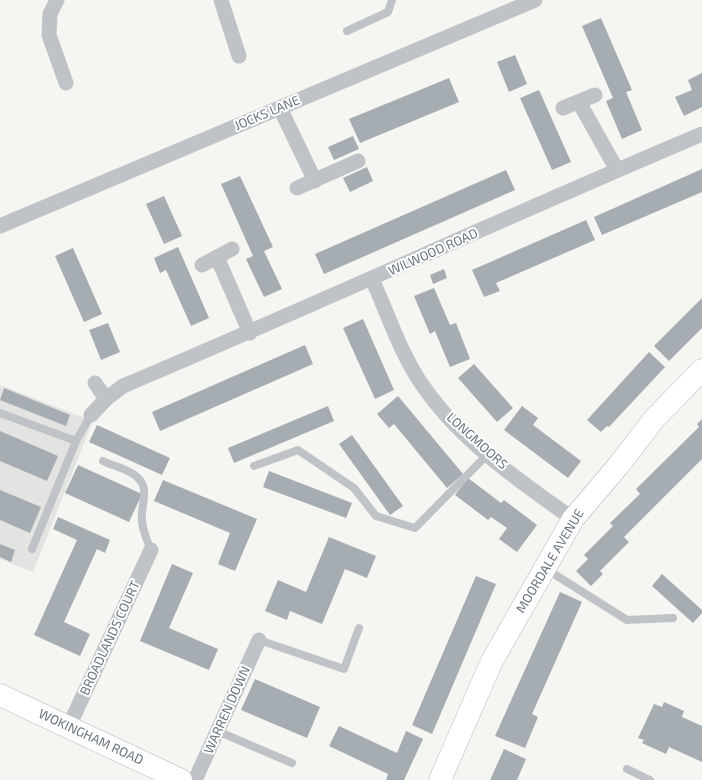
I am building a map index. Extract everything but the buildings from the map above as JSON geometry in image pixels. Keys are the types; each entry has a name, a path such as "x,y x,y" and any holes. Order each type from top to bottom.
{"street":[{"path":"57,0 50,14 49,35 66,83"},
{"path":"221,0 240,56"},
{"name":"JOCKS LANE","path":"0,226 534,0"},
{"path":"563,108 595,95"},
{"path":"579,102 617,170"},
{"path":"280,108 315,181"},
{"name":"WILWOOD ROAD","path":"91,415 106,399 123,386 250,333 617,170 702,134"},
{"path":"297,188 358,161"},
{"path":"202,265 232,250"},
{"path":"217,257 250,333"},
{"name":"LONGMOORS","path":"372,279 405,354 423,386 456,426 487,455 573,519"},
{"name":"MOORDALE AVENUE","path":"440,780 492,661 573,519 618,466 655,418 702,370"},
{"path":"95,383 106,399"},
{"name":"BROADLANDS COURT","path":"69,726 151,550"},
{"name":"WARREN DOWN","path":"195,780 259,640"},
{"name":"WOKINGHAM ROAD","path":"0,695 69,726 181,780"}],"lane":[{"path":"347,30 388,12 392,0"},
{"path":"0,413 76,441"},
{"path":"32,548 76,441 91,415"},
{"path":"254,466 298,450 354,488 376,516 416,528 487,455"},
{"path":"103,461 136,476 142,482 145,494 142,519 145,537 151,550"},
{"path":"544,568 627,620 673,618"},
{"path":"259,640 344,669 359,628"},
{"path":"217,731 292,763"},
{"path":"627,769 650,780"}],"shaded area":[{"path":"0,385 93,421 33,572 0,559"}]}
